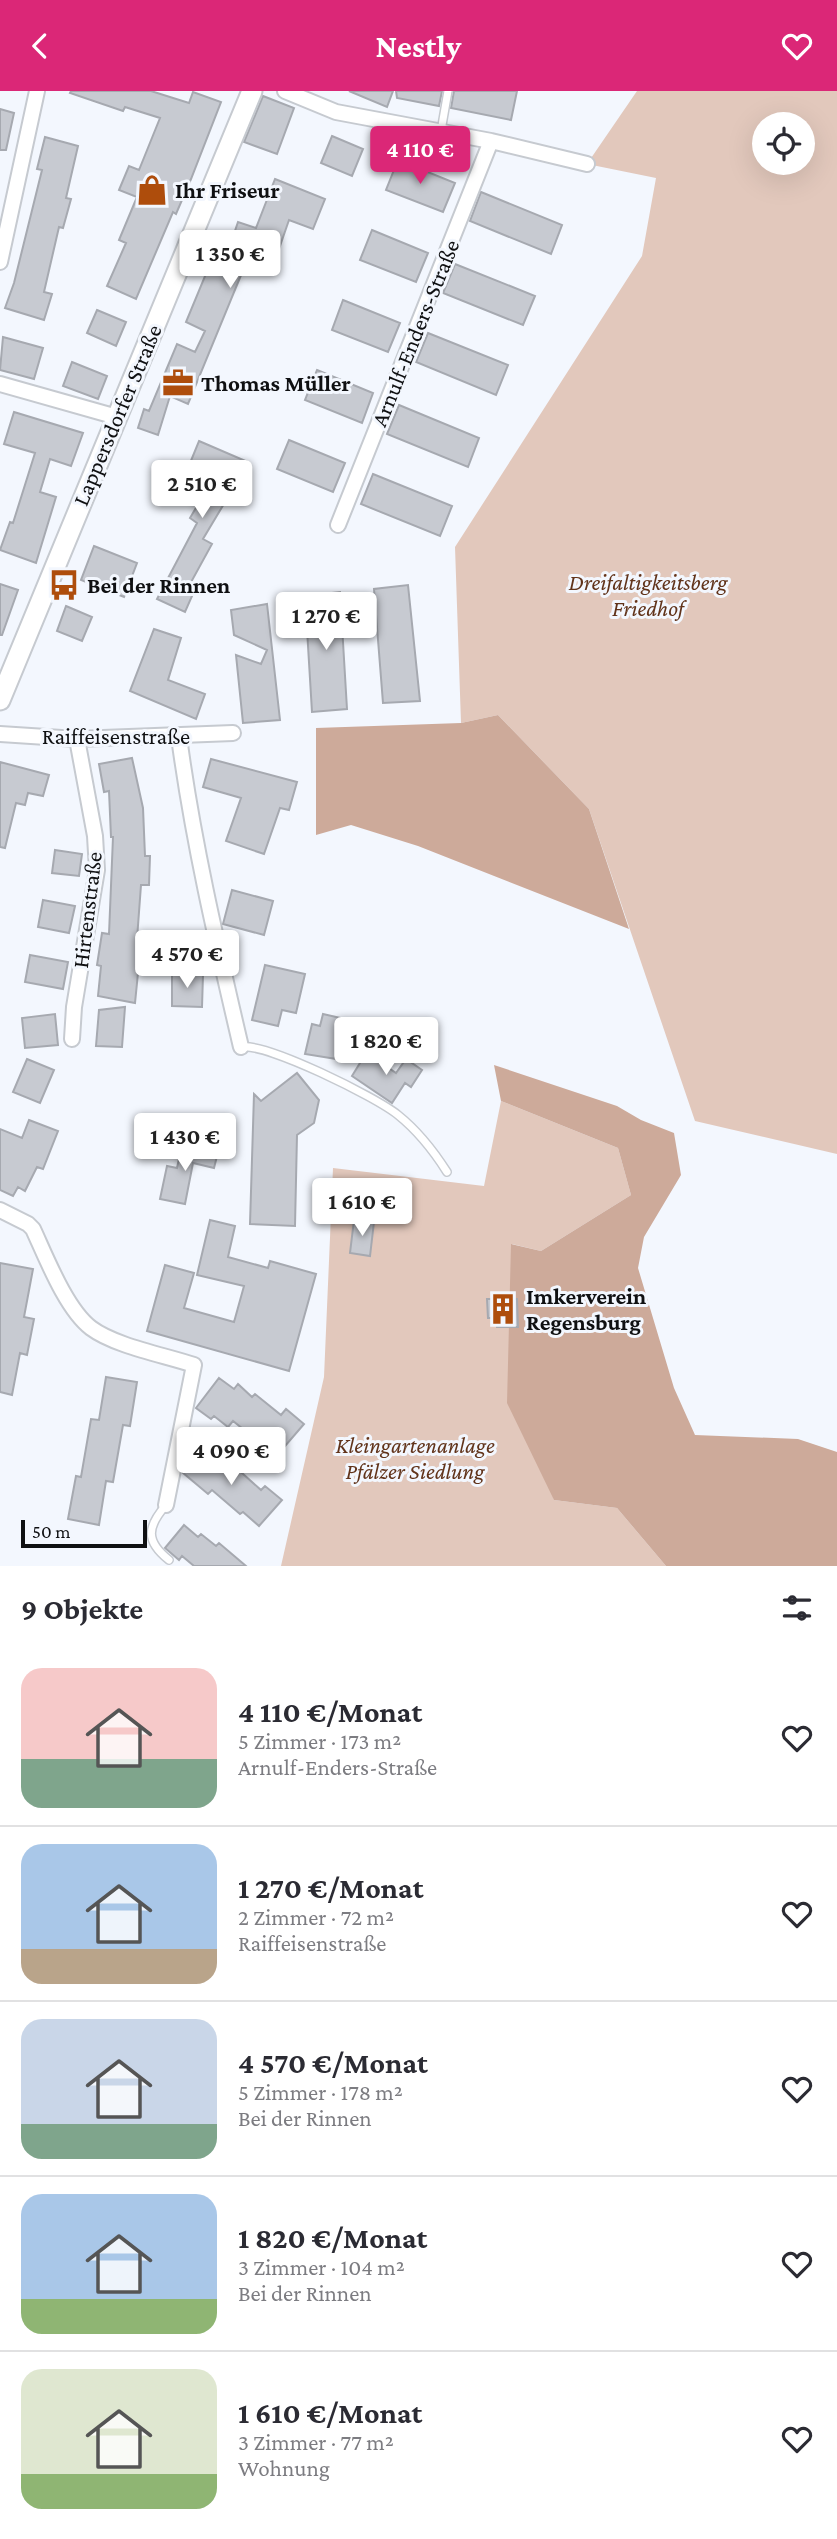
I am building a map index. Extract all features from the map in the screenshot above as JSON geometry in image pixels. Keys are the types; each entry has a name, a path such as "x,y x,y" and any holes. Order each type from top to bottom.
{"street":[{"path":"0,262 37,91"},
{"name":"Lappersdorfer Straße","path":"0,700 251,91"},
{"path":"285,91 336,112 491,141 587,164"},
{"name":"Arnulf-Enders-Straße","path":"338,525 491,141"},
{"path":"0,384 117,417"},
{"name":"Raiffeisenstraße","path":"0,734 77,739 233,733"},
{"path":"179,737 188,802 208,905 241,1047"},
{"name":"Hirtenstraße","path":"72,1039 74,1007 97,870 95,837 77,739"},
{"path":"0,1210 33,1229 58,1283 91,1328 112,1338 194,1364 166,1505"}],"lane":[{"path":"441,131 449,91"},
{"path":"241,1047 268,1050 288,1056 395,1112 415,1129 447,1172"},
{"path":"166,1505 153,1520 151,1538 154,1546 169,1560"}],"green space":[{"name":"Dreifaltigkeitsberg Friedhof","path":"637,91 837,91 837,1154 695,1121 589,809 498,715 461,723 455,547 642,256 656,178 587,164"},
{"name":"Kleingartenanlage Pfälzer Siedlung","path":"501,1101 618,1148 631,1195 541,1251 512,1244 554,1500 617,1508 666,1566 281,1566 324,1377 333,1168 484,1186"}],"shaded area":[{"path":"498,715 589,809 629,929 418,846 351,825 316,835 316,728 461,723"},
{"path":"494,1065 617,1106 641,1120 674,1133 681,1175 644,1237 638,1268 674,1388 695,1435 798,1439 837,1452 837,1566 666,1566 617,1508 554,1500 507,1403 511,1244 541,1251 631,1195 618,1148 501,1101"}],"building":[{"path":"151,91 189,103 193,92 221,102 176,214 173,212 136,299 107,286 126,243 119,240 137,197 119,190 129,166 139,170 160,118 125,107 123,111 70,93"},
{"path":"349,91 393,91 387,107"},
{"path":"396,91 442,91 439,106 397,98"},
{"path":"454,91 517,91 511,120 451,108"},
{"path":"263,96 294,108 277,154 244,142"},
{"path":"0,109 14,113 6,150 0,150"},
{"path":"332,136 363,149 352,176 321,163"},
{"path":"45,137 78,146 66,198 71,199 63,228 59,227 44,292 52,294 44,320 5,308 14,283 42,170 37,169"},
{"path":"398,160 455,183 443,212 386,190"},
{"path":"275,179 325,199 313,229 289,220 271,272 246,263 188,404 170,396 158,435 138,428 144,409 149,411 177,344 195,352 205,331 186,322 210,264 222,269 238,222 256,228"},
{"path":"481,192 562,225 551,254 470,221"},
{"path":"372,230 428,253 416,282 360,260"},
{"path":"455,264 535,296 523,325 443,293"},
{"path":"343,300 400,323 388,352 332,330"},
{"path":"97,310 126,322 116,346 87,333"},
{"path":"428,333 508,365 496,395 416,362"},
{"path":"3,337 43,348 34,379 0,370"},
{"path":"72,362 107,376 98,399 63,386"},
{"path":"317,370 373,393 362,423 305,400"},
{"path":"399,405 479,438 468,467 387,434"},
{"path":"14,412 83,433 71,466 50,459 40,492 56,497 36,563 0,550 10,522 13,523 35,453 4,444"},
{"path":"289,440 345,463 333,492 277,469"},
{"path":"199,441 248,462 237,489 234,487 203,539 212,544 190,584 196,587 185,612 157,599 197,523 190,518 213,479 188,468"},
{"path":"373,474 452,506 440,536 361,504"},
{"path":"94,546 137,563 124,597 81,580"},
{"path":"0,584 18,590 2,635 0,635"},
{"path":"408,585 420,701 383,703 374,589"},
{"path":"340,592 347,709 312,712 305,596"},
{"path":"267,604 280,720 243,723 236,655 261,664 267,650 234,635 231,610"},
{"path":"66,606 92,617 82,641 57,631"},
{"path":"154,629 181,638 168,680 205,694 196,719 130,691"},
{"path":"132,758 143,808 145,856 150,856 149,885 141,885 137,939 150,942 145,974 138,973 135,1003 98,996 101,966 97,965 102,933 109,934 113,837 109,791 104,792 99,764"},
{"path":"211,759 297,782 289,810 280,808 264,854 226,841 241,798 203,787"},
{"path":"0,762 49,775 43,796 28,793 25,805 16,803 5,848 0,847"},
{"path":"55,850 82,854 79,876 52,873"},
{"path":"232,890 273,901 264,935 223,924"},
{"path":"43,900 75,906 69,933 38,927"},
{"path":"30,955 68,962 63,989 25,982"},
{"path":"265,965 305,974 296,1013 282,1010 278,1026 252,1020"},
{"path":"172,974 203,975 202,1007 172,1006"},
{"path":"125,1007 122,1047 96,1046 99,1010"},
{"path":"55,1014 58,1045 25,1048 22,1018"},
{"path":"323,1014 358,1022 349,1061 305,1054 312,1024 320,1026"},
{"path":"365,1055 373,1057 396,1073 406,1059 422,1070 411,1087 405,1083 392,1103 352,1076"},
{"path":"27,1059 54,1070 40,1103 13,1092"},
{"path":"297,1073 319,1100 314,1123 297,1135 295,1226 250,1224 254,1094 261,1101"},
{"path":"29,1120 58,1131 43,1169 37,1167 25,1191 18,1187 13,1196 0,1190 0,1129 22,1138"},
{"path":"182,1145 218,1152 214,1168 193,1163 185,1204 160,1199 167,1166 177,1168"},
{"path":"210,1220 235,1226 228,1257 268,1268 270,1261 316,1274 289,1371 147,1331 165,1265 194,1273 184,1308 234,1322 244,1286 197,1275"},
{"path":"354,1220 374,1222 370,1256 350,1253"},
{"path":"0,1263 33,1269 24,1317 34,1319 27,1355 20,1353 12,1395 0,1392"},
{"name":"Imkerverein Regensburg","path":"487,1299 517,1299 518,1327 497,1327 497,1318 488,1318"},
{"path":"106,1377 137,1382 130,1426 123,1425 113,1482 106,1481 99,1525 68,1519 76,1476 81,1477 91,1419 99,1420"},
{"path":"219,1378 234,1389 238,1384 252,1397 255,1394 281,1415 286,1409 304,1424 280,1452 262,1438 259,1442 233,1421 228,1427 214,1416 211,1419 196,1408"},
{"path":"201,1447 228,1470 233,1465 261,1490 265,1486 282,1500 259,1526 212,1490 208,1494 182,1472 183,1467"},
{"path":"184,1525 198,1537 201,1534 216,1546 219,1543 246,1566 194,1566 182,1556 179,1560 165,1548"}],"place":[{"name":"Ihr Friseur","path":"152,190"},
{"name":"Thomas Müller","path":"178,383"},
{"name":"Bei der Rinnen","path":"64,585"},
{"name":"Imkerverein Regensburg","path":"503,1309"}]}
